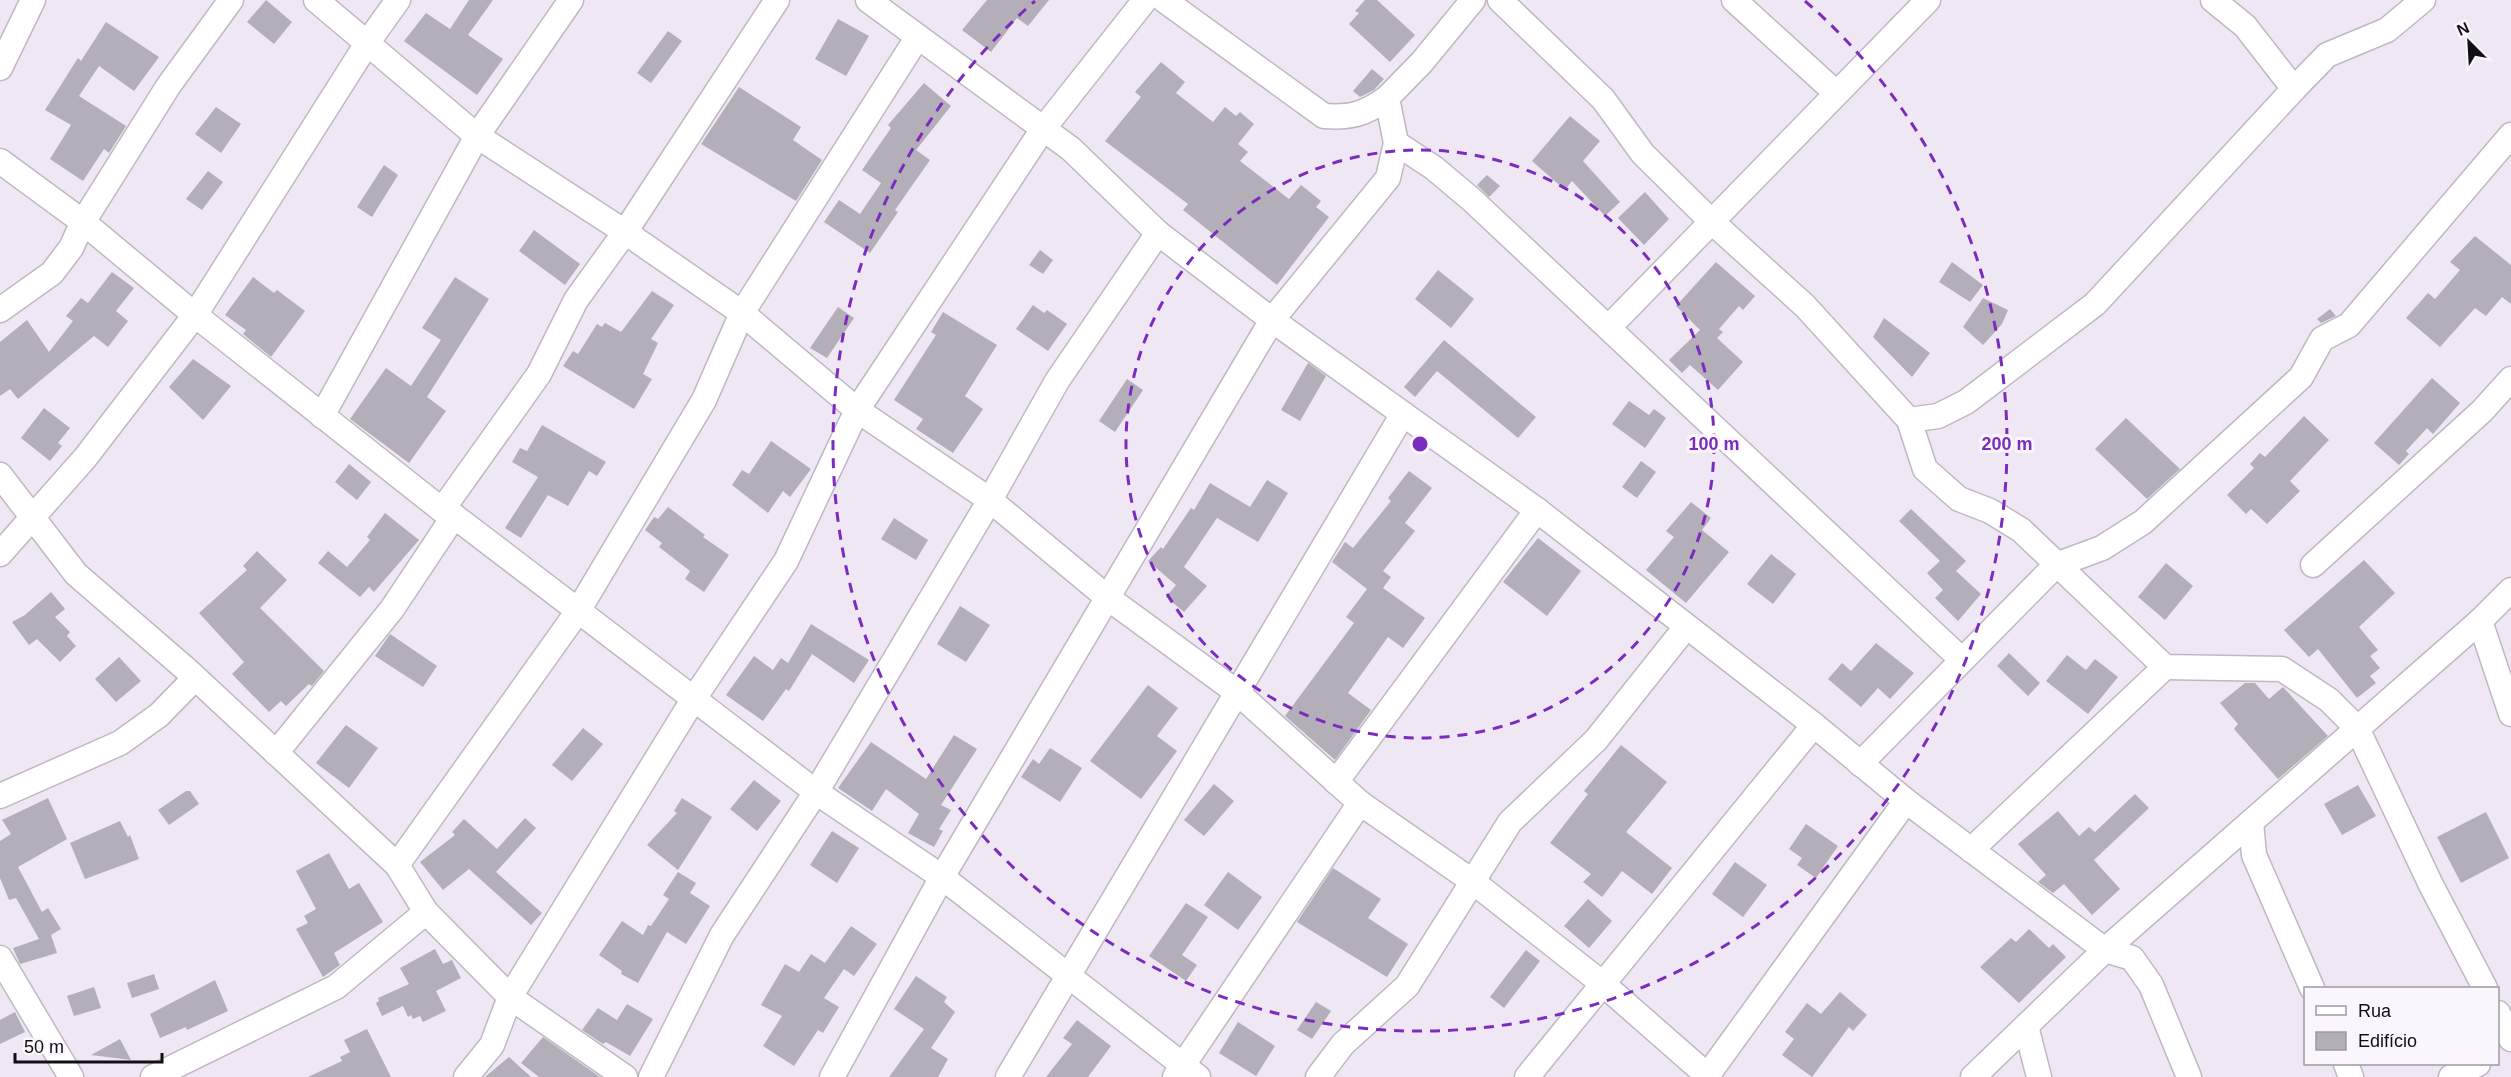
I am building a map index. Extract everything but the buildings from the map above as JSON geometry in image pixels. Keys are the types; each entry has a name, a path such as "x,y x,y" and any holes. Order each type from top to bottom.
{"street":[{"path":"0,68 33,0"},
{"path":"0,310 52,273 71,248 83,222 169,85 231,0"},
{"path":"316,0 477,136 625,232 742,313 857,410 990,500 1108,598 1238,693 1360,803 1472,881 1603,984 1708,1076 1906,801"},
{"path":"0,554 85,458 195,315 368,42 398,0"},
{"path":"322,416 477,136 571,0"},
{"path":"276,753 392,609 448,513 539,374 576,300 625,232 777,0"},
{"path":"868,0 1071,149 1158,233 1272,320 1537,510 1814,725 1906,801 2105,950 2132,958 2151,985 2189,1077"},
{"path":"466,1077 492,1045 510,997 693,700 786,561 857,410 1043,129 1145,0"},
{"path":"1164,0 1324,116 1348,117 1373,108 1387,98 1422,62 1473,0"},
{"path":"1500,0 1603,99 1643,154 1711,221 1805,306 1909,420 1925,469 1959,499 1990,511 2021,530 2165,667 2282,669 2330,700 2357,728 2431,885 2484,987"},
{"path":"1734,0 1835,92"},
{"path":"1609,327 1835,92 1928,0"},
{"path":"2213,0 2245,26 2295,89"},
{"path":"1909,420 1938,416 1966,402 2095,304 2327,55 2387,30 2423,0"},
{"path":"397,865 578,611 704,400 742,313 917,38"},
{"path":"832,1077 942,877 1272,320 1388,178 1396,143 1387,98"},
{"path":"1860,764 2056,565 2102,548 2142,522 2301,377 2322,339 2349,325 2511,135"},
{"path":"1396,143 1434,168 1472,200 1609,327 1840,548 1962,660"},
{"path":"0,161 83,222 322,416 693,700 816,792 942,877 1186,1073 1360,803"},
{"path":"651,1077 722,935 816,792 990,500 1056,381 1158,233"},
{"path":"2313,565 2482,411 2511,379"},
{"path":"1008,1077 1403,414"},
{"path":"0,475 75,574 195,678 397,865 426,912 510,997 625,1077"},
{"path":"1336,782 1537,510"},
{"path":"1973,1077 2105,950 2480,621 2511,590"},
{"path":"2480,621 2511,714"},
{"path":"1318,1077 1343,1044 1407,986 1510,822 1596,740 1686,627"},
{"path":"1971,850 2165,667"},
{"path":"0,796 120,743 159,715 195,678"},
{"path":"1527,1077 1814,725"},
{"path":"2251,822 2254,855 2312,987"},
{"path":"153,1077 336,987 426,912"},
{"path":"3,969 71,1077"},
{"path":"2499,1015 2511,1039"},
{"path":"2026,1026 2039,1077"},
{"path":"2451,1077 2476,1065"}]}
